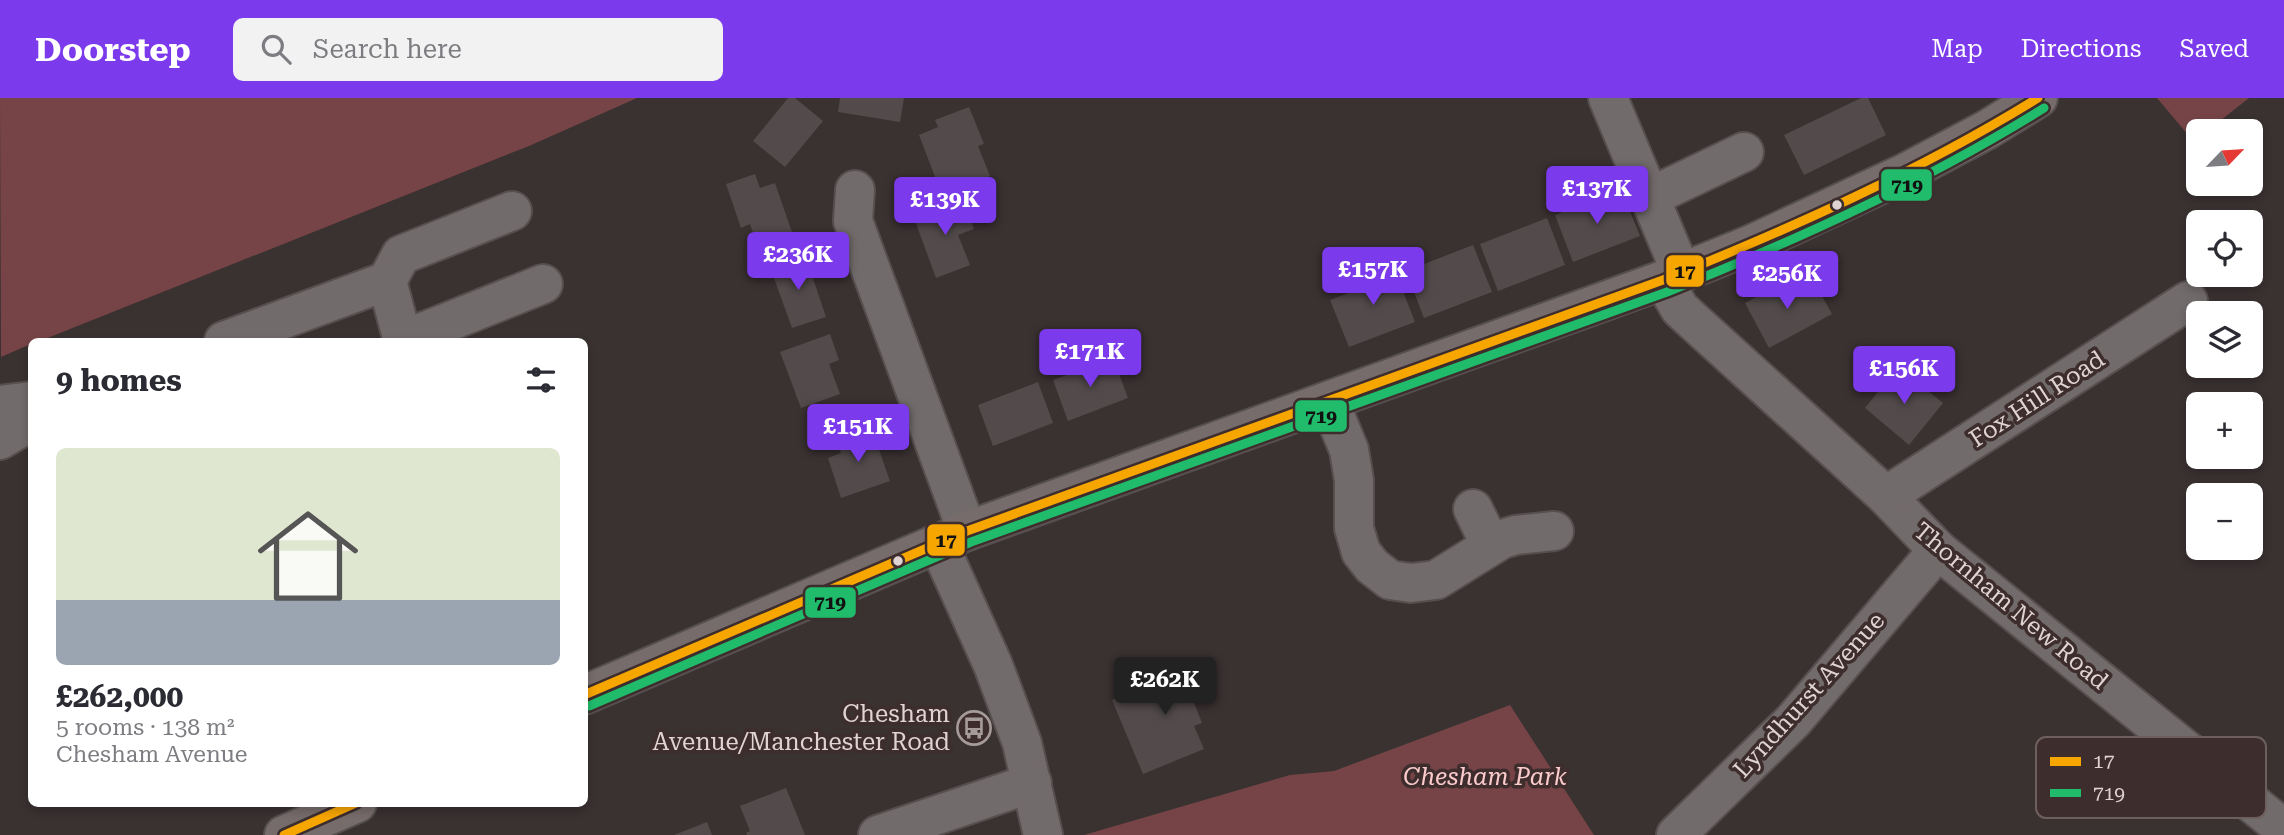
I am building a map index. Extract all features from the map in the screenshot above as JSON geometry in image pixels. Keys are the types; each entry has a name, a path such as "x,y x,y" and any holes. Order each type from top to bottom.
{"main road":[{"path":"588,693 953,537 1672,276 1750,244 1905,173 1988,129 2038,98"},
{"path":"284,835 348,807"}],"street":[{"name":"Thornham New Road","path":"1608,98 1650,197 1680,309 1886,496 1938,550 2170,737"},
{"path":"1650,197 1744,152"},
{"path":"855,190 853,221 993,665 1022,743 1043,835"},
{"path":"242,338 310,326 387,281 401,255 512,211"},
{"path":"387,281 402,338"},
{"path":"410,338 543,284"},
{"name":"Fox Hill Road","path":"1886,496 2186,302"},
{"path":"1329,401 1349,450 1356,505 1354,528 1361,552 1372,566 1390,580 1411,583 1436,580 1490,544 1516,535 1554,531"},
{"path":"0,405 28,402"},
{"path":"0,440 28,423"},
{"path":"1473,509 1490,544"},
{"name":"Lyndhurst Avenue","path":"1676,835 1793,721 1938,550"},
{"path":"878,835 1032,783"},
{"name":"Thornham New Road","path":"2266,814 2284,829"}],"green space":[{"path":"0,98 637,98 529,146 48,338 28,338 28,345 1,357"},
{"path":"2157,98 2249,98 2222,119 2186,119 2186,132"},
{"name":"Chesham Park","path":"1510,705 1594,835 1084,835 1290,775 1334,771"}],"building":[{"path":"788,98 795,98 823,121 785,167 753,141"},
{"path":"840,98 904,98 900,122 838,112"},
{"path":"1861,98 1868,98 1886,135 1804,175 1784,135"},
{"path":"969,107 984,144 978,146 990,176 942,195 919,135 938,127 935,120"},
{"path":"755,174 760,188 775,183 795,241 760,253 750,224 741,228 726,184"},
{"path":"1621,189 1640,236 1573,262 1555,215"},
{"path":"963,200 974,229 958,235 970,265 936,278 914,218"},
{"path":"1547,218 1565,265 1498,291 1480,244"},
{"path":"1473,245 1492,292 1424,318 1406,271"},
{"path":"805,255 826,317 792,328 770,267"},
{"path":"1392,263 1415,322 1349,347 1330,300 1364,287 1359,276"},
{"path":"1794,277 1802,293 1816,285 1832,314 1769,348 1745,303"},
{"path":"830,334 839,360 829,364 840,394 801,408 780,352"},
{"path":"1113,358 1128,398 1068,421 1053,380"},
{"path":"1898,367 1943,403 1909,445 1865,408"},
{"path":"1038,382 1053,423 993,446 978,405"},
{"path":"871,427 890,481 841,498 828,458 841,453 836,439"},
{"path":"1202,662 1215,691 1193,700 1202,723 1194,726 1204,749 1143,774 1112,700"},
{"path":"786,788 805,835 747,835 750,831 740,806"},
{"path":"707,822 712,835 674,835"}],"transit line":[{"name":"17","path":"588,693 967,531 1663,280 1855,197 1948,150 2038,98"},
{"name":"719","path":"589,706 971,542 1667,292 1716,272 1907,185 2044,108"},
{"name":"17","path":"284,835 347,807"}],"place":[{"name":"Chesham Avenue/Manchester Road","path":"974,728"}]}
